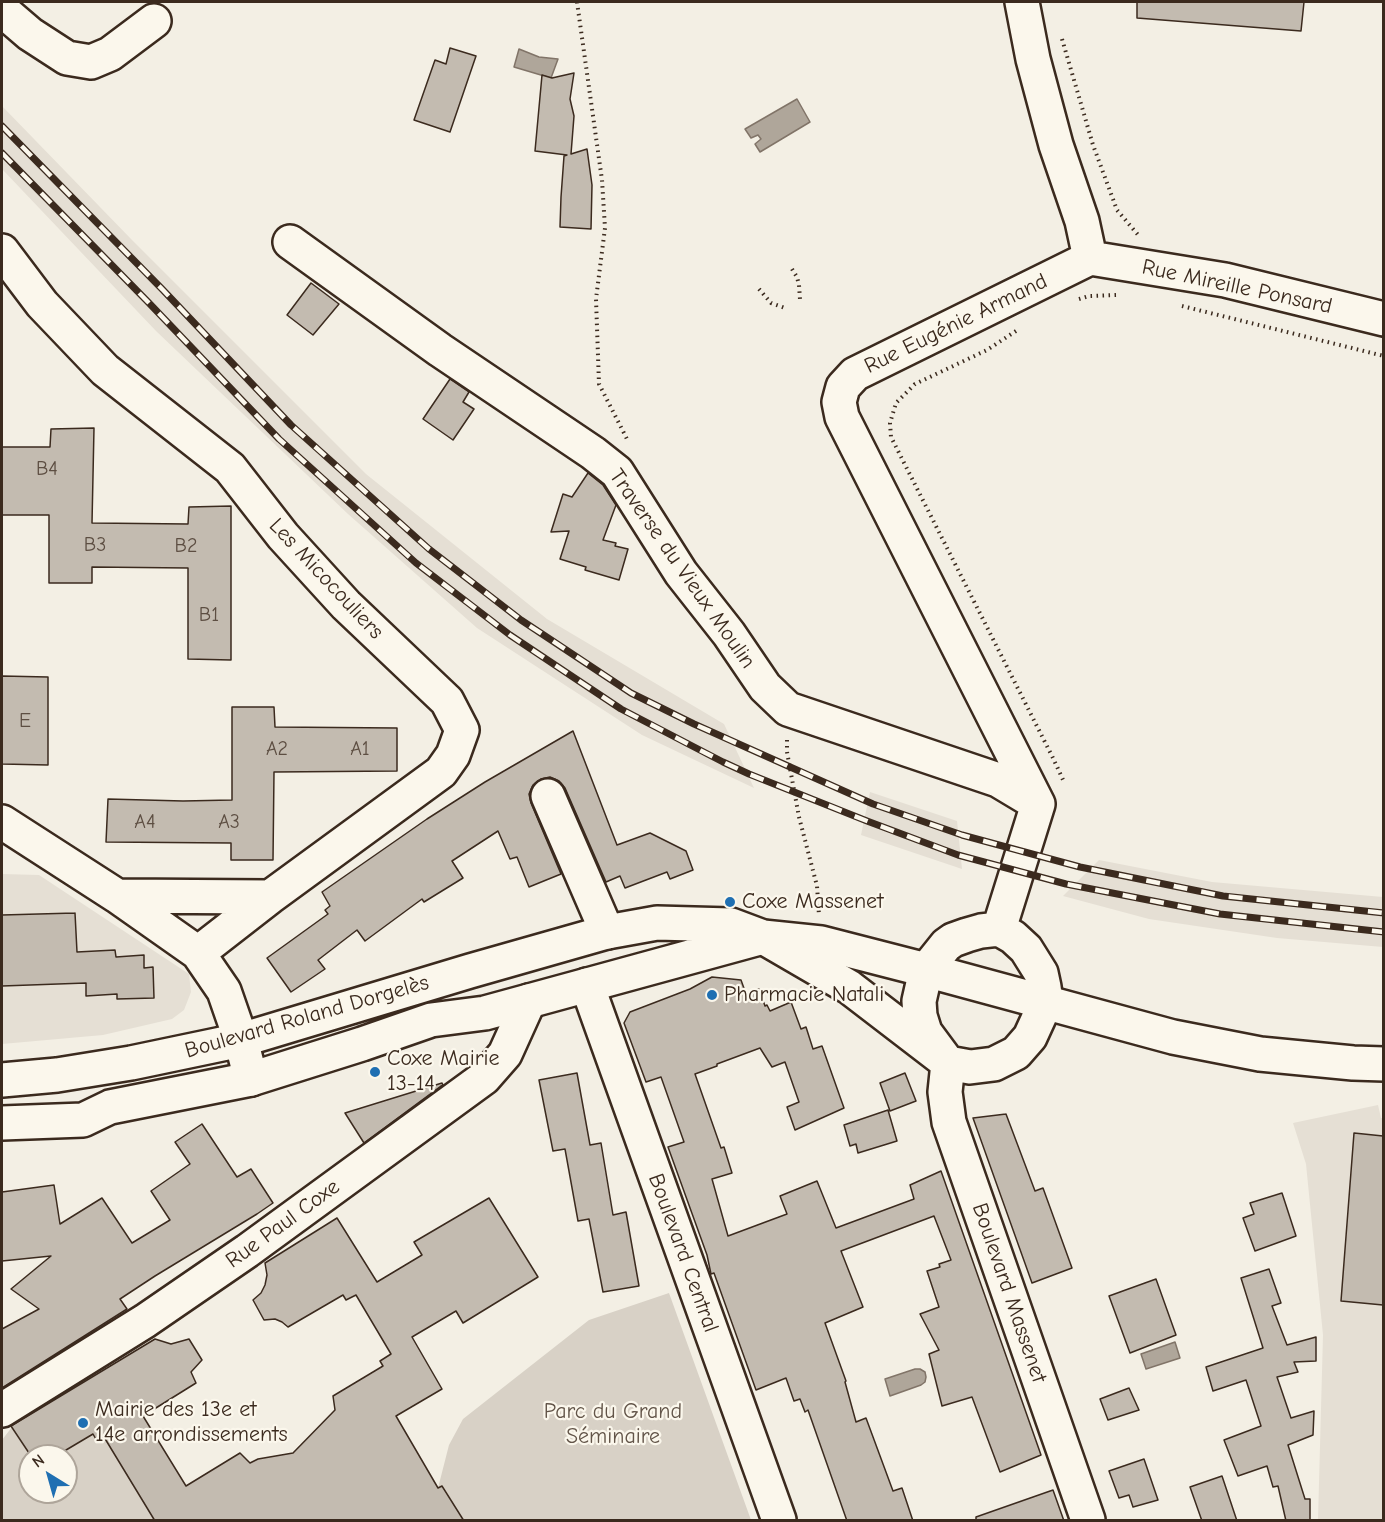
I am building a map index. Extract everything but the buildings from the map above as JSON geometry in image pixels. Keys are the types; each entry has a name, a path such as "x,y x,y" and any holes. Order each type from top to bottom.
{"street":[{"path":"1022,2 1033,59 1056,145 1082,221 1090,258"},
{"path":"2,10 30,34 67,58 91,62 110,54 154,21"},
{"name":"Traverse du Vieux Moulin","path":"290,242 440,350 617,472 681,573 729,634 765,687 788,709 998,780 1038,804"},
{"name":"Les Micocouliers","path":"2,251 42,304 105,370 230,468 283,536 346,604 447,701 462,730 453,755 441,772 270,897 198,953"},
{"name":"Rue Mireille Ponsard","path":"1090,258 1226,280 1383,319"},
{"name":"Rue Eugénie Armand","path":"1038,804 842,417 839,402 843,387 855,374 1090,258"},
{"path":"548,796 607,932"},
{"path":"999,929 1038,804"},
{"path":"2,822 117,896 198,953 224,991 251,1078"},
{"path":"117,896 270,897"},
{"name":"Boulevard Roland Dorgelès","path":"2,1080 57,1075 121,1065 241,1040 470,970 607,932 657,923 731,925 763,937"},
{"path":"763,937 849,987 948,1063 970,1067 994,1064 1016,1053 1030,1037 1046,1002 1041,973 1026,949 1013,937 999,929 981,931 953,940 946,945 926,970 919,1001 920,1016 925,1032 948,1063"},
{"path":"763,937 821,943 1173,1037 1260,1054 1383,1064"},
{"name":"Boulevard Roland Dorgelès","path":"2,1123 83,1120 110,1107 251,1078 431,1020 485,1013 763,937"},
{"name":"Boulevard Central","path":"587,985 779,1521"},
{"name":"Rue Paul Coxe","path":"2,1410 144,1322 247,1251 484,1078 505,1054 530,1001"},
{"name":"Boulevard Massenet","path":"948,1063 945,1092 949,1122 1088,1521"}],"path":[{"path":"577,2 602,180 605,228 596,299 599,384 630,445"},
{"path":"1065,47 1093,145 1117,210 1140,237"},
{"path":"792,269 797,277 800,298"},
{"path":"759,289 771,303 784,308"},
{"path":"1070,302 1089,296 1119,294"},
{"path":"1177,305 1383,356"},
{"path":"1018,329 987,350 915,384 896,404 890,430 891,437 1064,784"},
{"path":"788,709 786,752 799,817 817,886 821,943"}],"shaded area":[{"path":"519,49 539,57 558,59 551,78 514,67"},
{"path":"797,99 810,122 760,152 755,144 761,139 758,135 751,138 745,129"},
{"path":"2,106 132,240 366,474 547,619 724,724 754,788 642,735 477,628 348,514 156,331 2,169"},
{"path":"870,792 957,821 962,869 861,835"},
{"path":"1099,860 1212,882 1383,897 1383,947 1277,938 1149,919 1063,896"},
{"path":"2,874 39,875 189,974 191,992 184,1010 172,1019 103,1035 2,1044"},
{"path":"1378,1105 1381,1118 1383,1118 1383,1520 1318,1520 1323,1335 1306,1164 1293,1123"},
{"path":"1175,1342 1180,1358 1146,1369 1141,1354"},
{"path":"915,1369 925,1372 925,1382 890,1396 885,1379"}],"green space":[{"name":"Parc du Grand Séminaire","path":"669,1293 751,1520 464,1520 443,1486 438,1488 449,1445 463,1419 589,1320"},
{"path":"12,1427 23,1444 18,1444 18,1504 78,1504 78,1444 76,1444 93,1434 97,1441 104,1437 155,1520 2,1520 2,1440"}],"railway":[{"path":"2,126 291,425 429,549 521,620 631,693 694,724 873,804 962,835 1080,867 1223,896 1384,913"},
{"path":"2,153 279,439 416,563 510,635 621,709 749,774 958,855 1066,884 1220,914 1384,932"}],"place":[{"name":"Coxe Massenet","path":"730,902"},
{"name":"Pharmacie Natali","path":"712,995"},
{"name":"Coxe Mairie 13-14","path":"375,1072"},
{"name":"Mairie des 13e et 14e arrondissements","path":"83,1423"}]}
